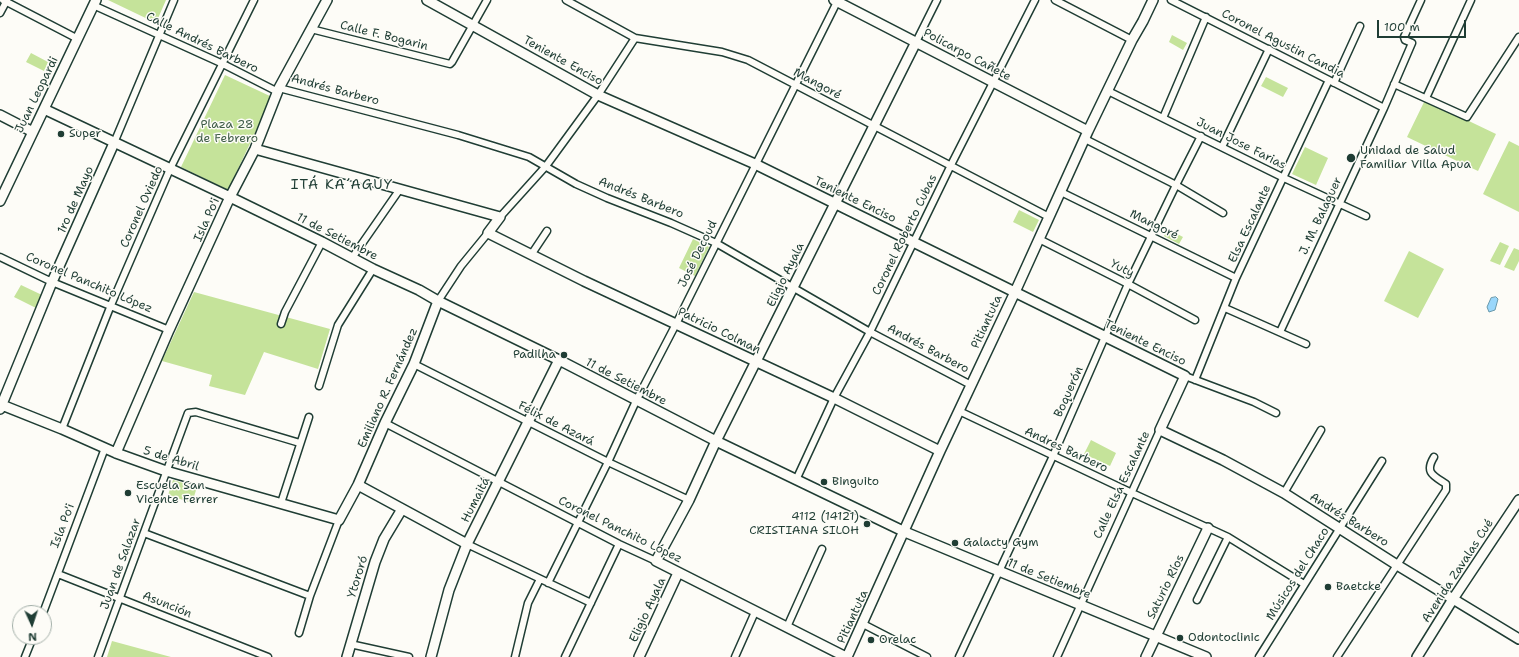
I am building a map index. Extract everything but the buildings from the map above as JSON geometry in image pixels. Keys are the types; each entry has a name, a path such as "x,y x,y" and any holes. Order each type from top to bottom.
{"street":[{"name":"1ro de Mayo","path":"1,407 52,282 114,142 174,0"},
{"name":"Coronel Oviedo","path":"62,429 111,305 170,169 254,0"},
{"name":"Isla Po'i","path":"116,453 169,330 230,197 255,149 278,90 327,0"},
{"name":"Teniente Enciso","path":"427,0 598,95 755,164 1185,376 1254,402 1276,413"},
{"path":"474,25 487,0"},
{"name":"Mangoré","path":"566,0 635,38 693,47 748,60 1049,217"},
{"name":"Policarpo Cañete","path":"836,0 993,83 1176,185 1223,213"},
{"name":"José Decoud","path":"548,583 608,462 636,401 796,85 836,0"},
{"name":"Eligio Ayala","path":"656,561 689,500 716,441 937,0"},
{"name":"Coronel Roberto Cubas","path":"796,480 834,398 870,332 951,165 1035,0"},
{"path":"1055,0 1132,40"},
{"name":"Pitiantuta","path":"847,657 905,532 940,451 1087,135 1132,40 1144,21 1153,0"},
{"name":"Coronel Agustin Candia","path":"1172,0 1384,108"},
{"name":"J. M. Balaguer","path":"1280,332 1384,108 1412,43 1405,40 1404,37 1421,0"},
{"path":"1426,98 1471,0"},
{"path":"0,14 5,1 78,39"},
{"name":"Calle Andrés Barbero","path":"94,2 278,90"},
{"name":"Juan Leopardi","path":"0,201 78,39 94,2"},
{"path":"1163,118 1206,17"},
{"name":"Calle F. Bogarin","path":"310,29 447,64 452,62 474,25"},
{"path":"1331,82 1360,26"},
{"path":"1394,84 1467,116 1519,37"},
{"name":"Emiliano R. Fernández","path":"298,633 310,596 339,520 358,486 385,423 414,364 438,301 461,266 500,217 546,166 598,95 635,38"},
{"path":"1222,147 1269,49"},
{"name":"Elsa Escalante","path":"1195,380 1226,308 1236,278 1331,82"},
{"name":"Andrés Barbero","path":"278,90 458,135 529,157 576,184 716,243 793,286 870,332 971,386"},
{"name":"Juan Jose Farias","path":"1108,91 1284,178 1366,216"},
{"name":"11 de Setiembre","path":"44,109 322,242 373,269 419,290 438,301 559,360 716,441 905,532 1206,657"},
{"path":"0,115 33,132"},
{"name":"Boquerón","path":"959,657 1053,456 1128,284 1201,136"},
{"path":"255,149 500,217"},
{"path":"352,258 400,189"},
{"name":"Mangoré","path":"1061,192 1236,278"},
{"path":"531,255 547,231"},
{"name":"Patricio Colman","path":"488,233 584,281 756,363 834,398 940,451"},
{"name":"Yuty","path":"1039,239 1195,320"},
{"path":"281,324 285,312 322,242"},
{"name":"Coronel Panchito López","path":"0,257 52,282 169,330"},
{"path":"319,386 338,325 373,269"},
{"path":"1226,308 1306,344"},
{"name":"Humaitá","path":"431,657 450,590 467,544 559,360"},
{"name":"Félix de Azará","path":"414,364 608,462 689,500"},
{"name":"Calle Elsa Escalante","path":"1081,605 1185,376"},
{"name":"5 de Abril","path":"1,407 62,429 116,453 166,471 339,520"},
{"name":"Andres Barbero","path":"959,411 1228,537 1304,584"},
{"name":"Juan de Salazar","path":"98,657 188,413 196,412 300,443"},
{"path":"281,503 309,416"},
{"name":"Coronel Panchito López","path":"385,423 498,483 847,657"},
{"name":"Andrés Barbero","path":"1160,430 1223,460 1284,493 1396,565 1519,639"},
{"path":"1284,493 1321,430"},
{"name":"Isla Po'i","path":"46,605 105,448"},
{"path":"1337,657 1447,487 1446,484 1432,475 1430,463 1434,457"},
{"name":"Músicos del Chaco","path":"1259,657 1382,461"},
{"path":"358,486 467,544 591,603"},
{"name":"Avenida Zavalas Cué","path":"1417,657 1453,599 1519,500"},
{"name":"Ytororó","path":"347,657 379,550 402,509"},
{"name":"Saturio Ríos","path":"1146,657 1208,528"},
{"path":"144,533 310,596"},
{"path":"1197,600 1228,537"},
{"path":"565,657 619,544"},
{"path":"787,627 822,549"},
{"name":"Eligio Ayala","path":"639,657 678,572"},
{"name":"Asunción","path":"58,574 268,657"},
{"path":"515,657 528,603 540,579"},
{"path":"1056,657 1081,605"},
{"path":"734,657 755,612"},
{"path":"863,624 927,657"},
{"path":"350,644 409,657"},
{"path":"25,657 30,645"}],"green space":[{"path":"108,0 166,0 156,23"},
{"path":"1172,35 1187,43 1183,50 1169,42"},
{"path":"31,53 48,62 44,71 26,62"},
{"name":"Plaza 28 de Febrero","path":"225,75 272,97 228,190 181,167"},
{"path":"1266,77 1288,88 1283,97 1261,86"},
{"path":"1425,100 1496,134 1478,171 1407,137"},
{"path":"1509,141 1519,146 1519,212 1483,194"},
{"path":"1305,147 1328,158 1316,185 1292,174"},
{"path":"1019,210 1039,220 1033,232 1013,222"},
{"path":"1168,229 1183,237 1179,244 1164,236"},
{"path":"693,239 709,247 695,276 679,268"},
{"path":"1500,242 1509,246 1500,265 1490,261"},
{"path":"1514,248 1519,250 1519,261 1514,271 1504,267"},
{"path":"1409,251 1444,269 1418,318 1384,301"},
{"path":"21,285 42,295 36,308 14,297"},
{"path":"194,292 330,329 318,369 264,352 245,395 209,386 212,375 162,361"},
{"path":"1091,440 1116,453 1110,466 1084,454"},
{"path":"173,480 197,487 192,503 168,495"},
{"path":"112,641 171,657 107,657"}],"water":[{"path":"1496,297 1498,299 1495,310 1489,312 1487,307 1491,298"}],"place":[{"name":"Super","path":"61,134"},
{"name":"Unidad de Salud Familiar Villa Apua","path":"1351,158"},
{"name":"Padilha","path":"564,355"},
{"name":"Binguito","path":"824,482"},
{"name":"Escuela San Vicente Ferrer","path":"128,493"},
{"name":"4112 (14121) CRISTIANA SILOH","path":"867,524"},
{"name":"Galacty Gym","path":"955,543"},
{"name":"Baetcke","path":"1328,587"},
{"name":"Odontoclinic","path":"1180,638"},
{"name":"Orelac","path":"871,640"}],"district":[{"name":"ITÁ KA´AGUY","path":"342,185"}]}
